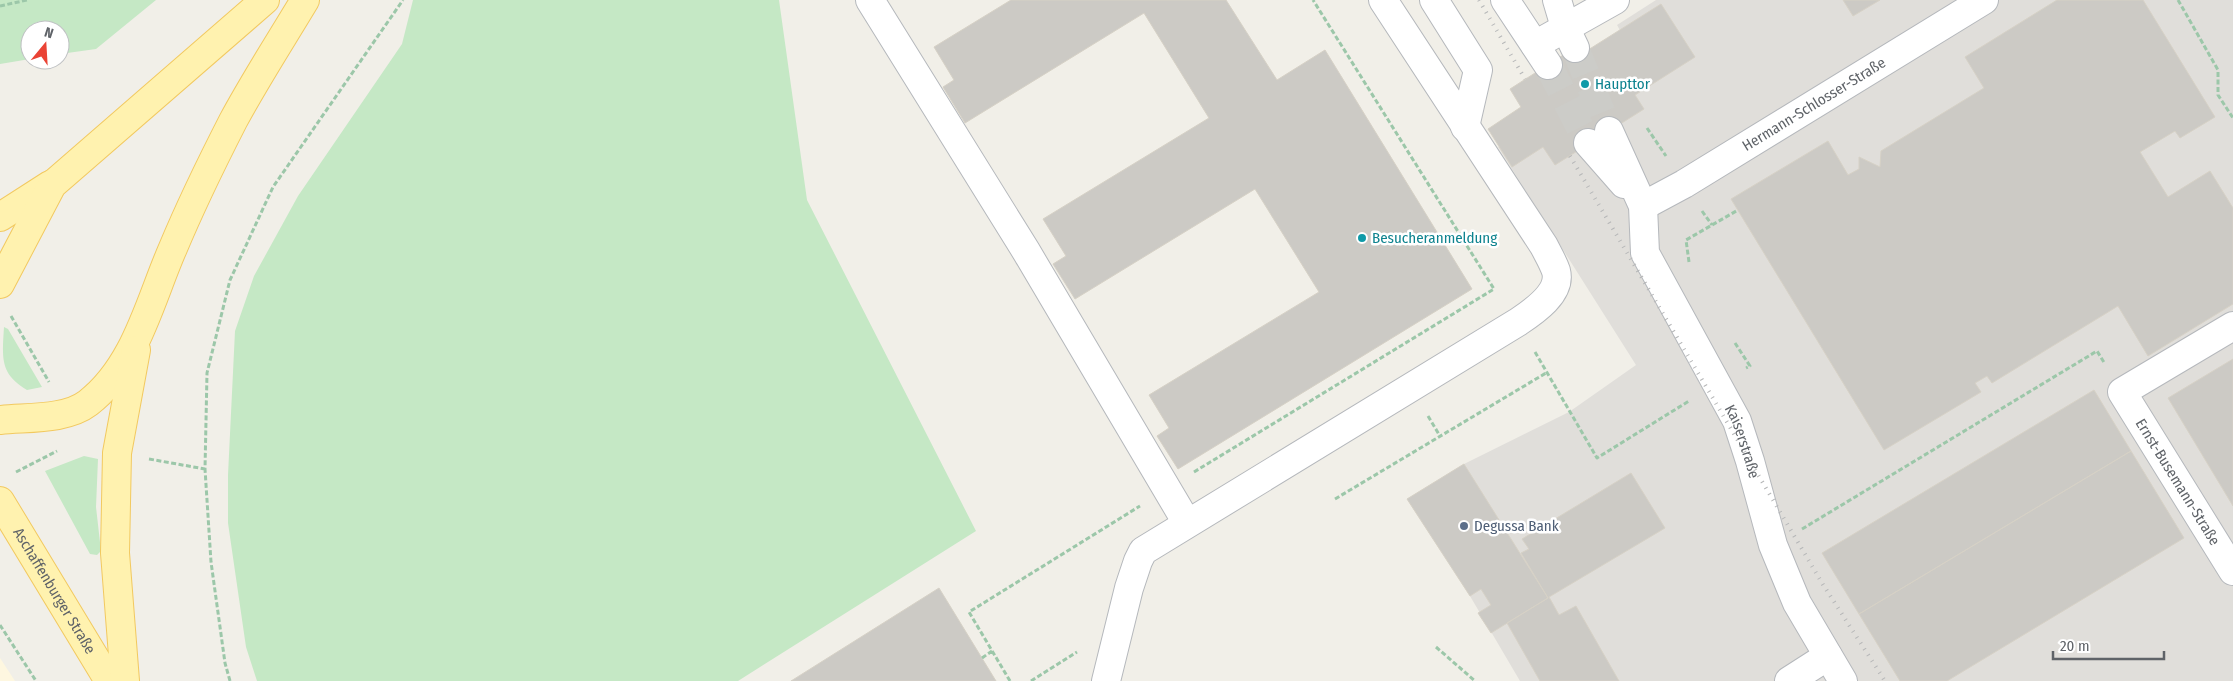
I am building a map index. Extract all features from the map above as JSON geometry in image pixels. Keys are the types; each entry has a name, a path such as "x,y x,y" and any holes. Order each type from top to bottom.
{"main road":[{"path":"0,217 52,185 266,0"},
{"path":"0,420 62,414 88,403 108,383 124,361 140,332 174,246 234,120 305,0"},
{"path":"0,284 52,185"},
{"path":"125,681 115,553 118,453 140,332"},
{"name":"Aschaffenburger Straße","path":"4,488 109,681"}],"lane":[{"path":"870,0 1026,251 1187,523"},
{"path":"1106,681 1138,561 1144,551 1518,322 1540,307 1552,291 1557,273 1544,246 1383,0"},
{"path":"1434,0 1478,70 1465,127"},
{"path":"1505,0 1541,55 1570,38 1615,0"},
{"path":"1557,0 1570,38"},
{"name":"Hermann-Schlosser-Straße","path":"1643,206 1684,184 1984,0"},
{"name":"Kaiserstraße","path":"1599,137 1643,206 1645,253 1737,421 1773,545 1797,603 1843,681"},
{"path":"2122,392 2233,326"},
{"name":"Ernst-Busemann-Straße","path":"2122,392 2233,571"},
{"path":"1789,681 1828,656"}],"path":[{"path":"0,6 27,0"},
{"path":"230,681 225,663 211,562 205,469 207,373 230,280 273,187 403,0"},
{"path":"1313,0 1494,289 1388,354"},
{"path":"2178,0 2218,70 2218,94 2233,118"},
{"path":"1773,545 2097,351 2122,392"},
{"path":"1335,499 1546,372"},
{"path":"4,488 58,450"},
{"path":"0,625 36,681"},
{"path":"1031,681 1120,626"},
{"path":"1436,647 1475,681"},
{"path":"982,658 992,651 1010,681"}],"shaded area":[{"path":"1656,0 2233,0 2233,681 1520,681 1470,596 1407,499 1464,464 1569,412 1636,365 1498,147 1550,119 1638,62 1617,25"},
{"path":"0,658 15,681 0,681"}],"green space":[{"path":"0,0 156,0 96,49 70,53 70,20 20,20 20,61 0,64"},
{"path":"413,0 779,0 807,200 976,531 738,681 257,681 246,647 228,523 228,475 235,331 254,276 298,196 402,44"},
{"path":"4,327 8,329 42,387 27,390 18,384 7,371 3,357"},
{"path":"84,456 98,459 96,507 101,551 97,555 90,554 45,471"}],"building":[{"name":"Besucheranmeldung","path":"1011,0 1226,0 1277,80 1325,50 1472,289 1178,469 1157,436 1169,428 1149,395 1319,292 1255,189 1075,299 1053,264 1066,256 1043,219 1209,118 1144,13 965,123 943,87 954,80 934,47"},
{"path":"1843,0 1880,0 1853,16"},
{"path":"2057,0 2143,0 2215,117 2180,138 2175,131 2140,152 2168,197 2210,171 2233,208 2233,304 2148,356 2118,306 1992,383 1987,376 1975,383 1981,392 1884,450 1731,199 1828,141 1848,175 1859,169 1859,157 1880,167 1881,151 1984,88 1965,57"},
{"name":"Haupttor","path":"1661,4 1695,57 1635,95 1644,109 1555,165 1543,147 1512,167 1488,129 1521,107 1510,89 1582,43 1588,50"},
{"path":"2233,359 2233,506 2168,398"},
{"path":"2094,390 2131,451 1859,614 1822,553"},
{"path":"2131,451 2184,538 1947,681 1900,681 1859,614"},
{"name":"Degussa Bank","path":"1464,464 1548,598 1491,633 1478,613 1491,605 1481,589 1470,596 1407,499"},
{"path":"1631,473 1665,528 1549,597 1559,615 1576,606 1619,681 1540,681 1507,623 1548,598 1521,553 1529,549 1522,539"},
{"path":"939,588 996,681 791,681"}],"tunnel":[{"path":"1575,48 1609,131"},
{"path":"1548,65 1588,143"}],"railway":[{"path":"1479,0 1525,79"},
{"path":"1570,156 1822,583 1885,681"}],"place":[{"name":"Haupttor","path":"1585,84"},
{"name":"Besucheranmeldung","path":"1362,238"},
{"name":"Degussa Bank","path":"1464,526"}]}
